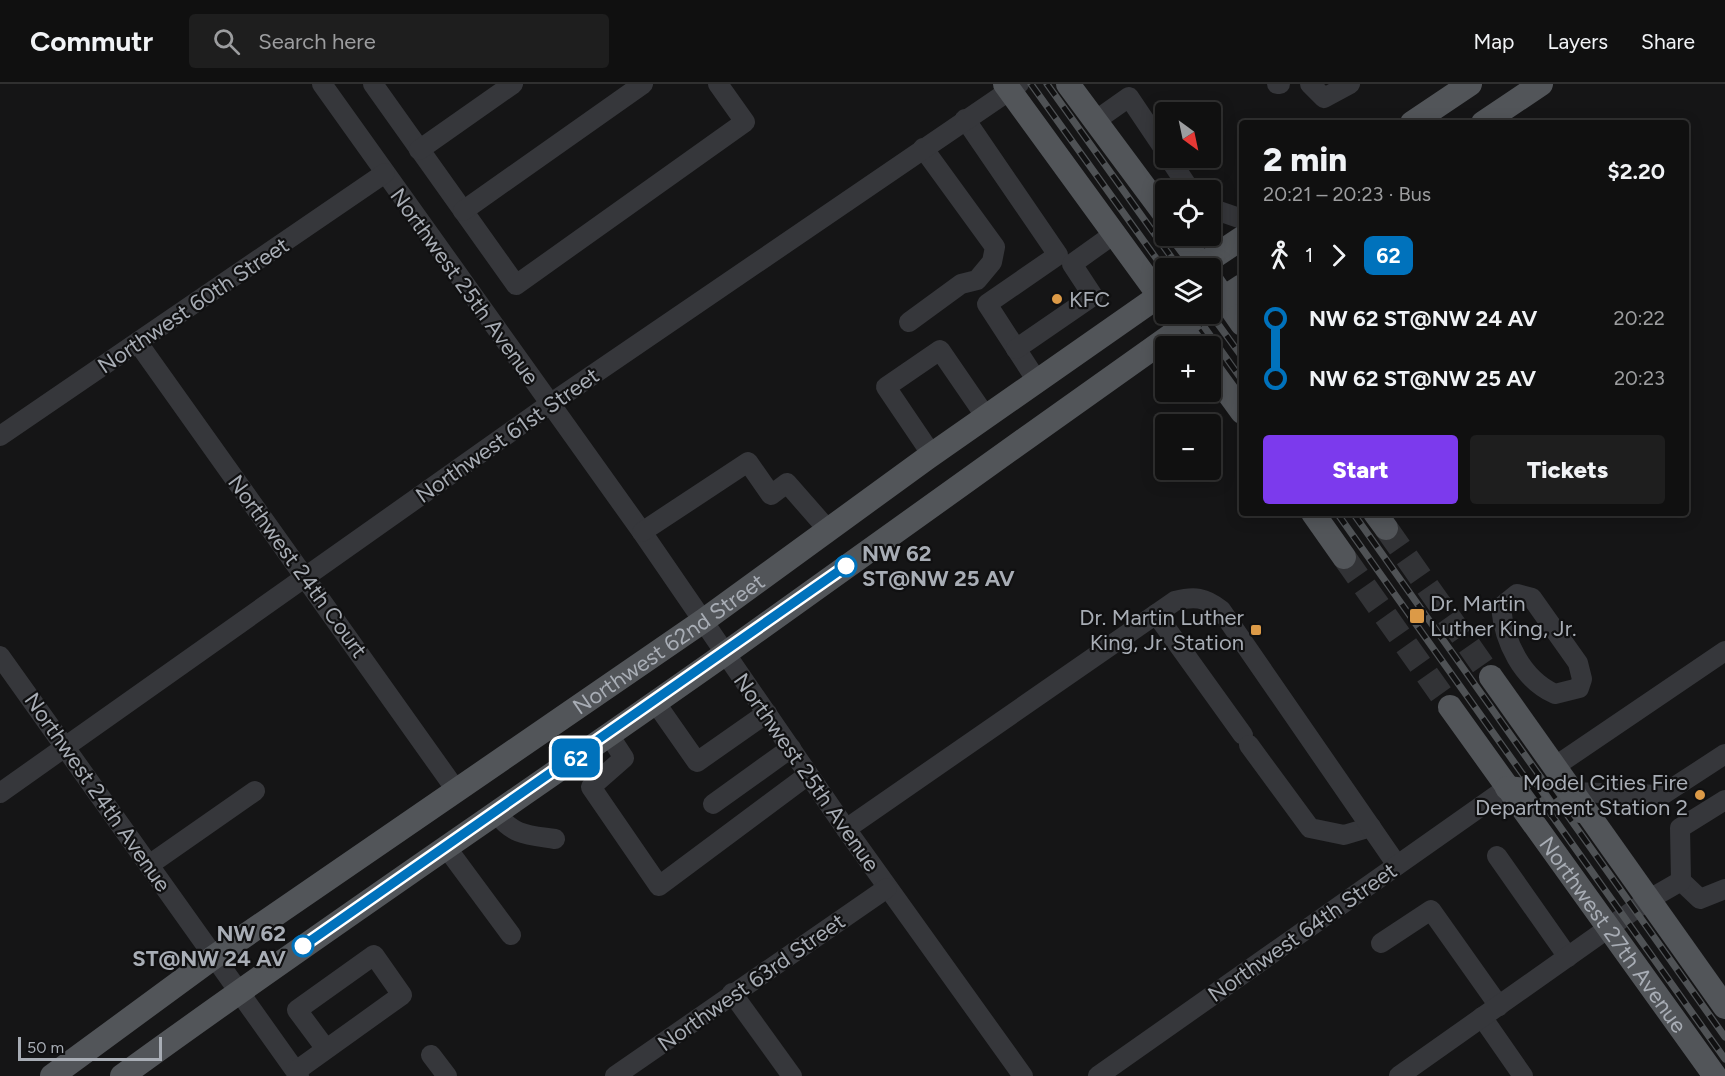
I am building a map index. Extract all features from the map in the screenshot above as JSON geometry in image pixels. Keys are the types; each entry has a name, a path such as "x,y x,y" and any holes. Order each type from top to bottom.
{"main road":[{"path":"1068,84 1155,201"},
{"path":"1416,120 1470,84"},
{"path":"1487,120 1541,84"},
{"path":"1011,86 1155,289"},
{"path":"1218,258 1239,240"},
{"path":"1225,297 1239,319"},
{"name":"Northwest 62nd Street","path":"52,1076 214,957 703,621 1037,381 1155,322"},
{"name":"Northwest 62nd Street","path":"122,1076 238,991 725,653 1016,443 1160,324"},
{"path":"1221,383 1239,408"},
{"path":"1315,516 1344,557"},
{"path":"1493,681 1725,1006"},
{"name":"Northwest 27th Avenue","path":"1450,706 1715,1076"},
{"path":"1507,788 1538,791 1562,798 1591,820"}],"street":[{"name":"Northwest 25th Avenue","path":"322,84 639,529 846,830 1023,1076"},
{"path":"373,84 516,285 745,122 718,84"},
{"path":"419,150 513,84"},
{"path":"463,211 643,84"},
{"path":"1310,84 1324,99 1350,84"},
{"name":"Northwest 61st Street","path":"0,793 550,404 1011,86"},
{"path":"1095,121 1129,90 1155,134"},
{"path":"965,119 1093,296 1016,349"},
{"path":"909,322 961,285 977,280 992,262 995,247 923,148"},
{"name":"Northwest 60th Street","path":"0,436 385,173"},
{"path":"1221,212 1239,218"},
{"path":"1037,381 987,304 1114,234"},
{"name":"Northwest 24th Court","path":"138,343 456,790"},
{"path":"932,455 886,387 940,351 986,417"},
{"path":"639,529 748,462 771,495 788,483 829,531"},
{"path":"639,529 713,469"},
{"path":"1517,594 1532,598 1578,663 1582,679 1579,688 1556,694 1522,668 1503,627 1501,607 1517,594"},
{"path":"846,830 1174,601 1191,597 1207,599 1221,610 1397,865"},
{"path":"1155,614 1310,828 1344,835 1371,827"},
{"path":"1554,767 1725,651"},
{"name":"Northwest 24th Avenue","path":"0,656 297,1074"},
{"path":"1493,681 1522,668"},
{"path":"655,702 697,762 767,713"},
{"path":"609,735 624,758 591,787 659,885 808,775"},
{"path":"713,804 790,748"},
{"path":"1572,792 1662,795 1725,754"},
{"name":"Northwest 64th Street","path":"1098,1076 1507,788"},
{"path":"149,865 255,791"},
{"path":"1725,800 1680,828 1681,881 1700,899 1725,889"},
{"path":"496,813 508,828 518,833 555,839"},
{"path":"446,847 512,935"},
{"path":"1497,856 1568,957"},
{"path":"1399,1076 1648,900 1681,881"},
{"name":"Northwest 63rd Street","path":"615,1076 887,888"},
{"path":"1381,943 1431,910 1499,1006"},
{"path":"297,1074 326,1049 402,995 374,955 297,1010 326,1049"},
{"path":"732,993 792,1076"},
{"path":"1482,1017 1523,1076"},
{"path":"431,1055 447,1076"}],"tunnel":[{"path":"1386,528 1491,677"},
{"path":"1344,557 1450,707"}],"railway":[{"path":"1031,84 1156,258"},
{"path":"1047,84 1172,258"},
{"path":"1202,324 1239,376"},
{"path":"1218,324 1239,353"},
{"path":"1339,516 1725,1059"},
{"path":"1355,516 1725,1037"}],"bus line":[{"name":"62","path":"303,946 725,653 846,566"}],"place":[{"name":"KFC","path":"1057,299"},
{"name":"NW 62 ST@NW 25 AV","path":"846,566"},
{"name":"Dr. Martin Luther King, Jr.","path":"1417,616"},
{"name":"Dr. Martin Luther King, Jr. Station","path":"1256,630"},
{"name":"Model Cities Fire Department Station 2","path":"1700,795"},
{"name":"NW 62 ST@NW 24 AV","path":"303,946"}]}
